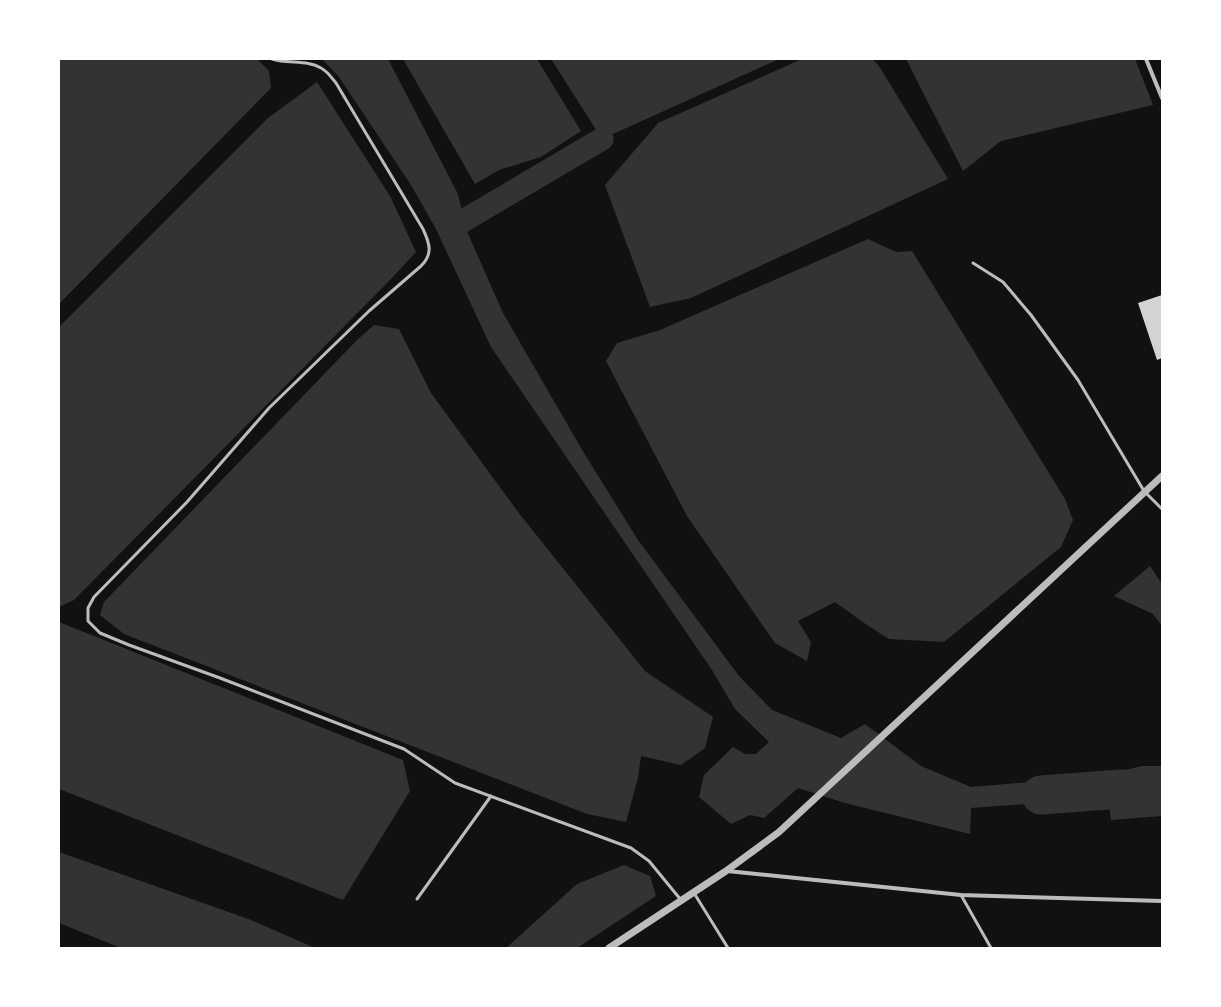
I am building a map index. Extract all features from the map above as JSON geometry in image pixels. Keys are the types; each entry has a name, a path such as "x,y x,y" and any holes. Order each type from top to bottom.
{"street":[{"path":"1146,59 1162,98"},
{"path":"609,948 694,893 779,832 1144,491 1162,476"},
{"path":"726,871 962,895 1162,901"}],"lane":[{"path":"272,59 290,64 310,63 322,68 336,83 423,229 429,249 428,260 369,312 269,408 187,502 94,597 88,608 88,621 100,633 128,645 220,678 404,750 455,782 631,848 649,861 682,901"},
{"path":"973,263 1003,282 1030,315 1078,380 1144,491 1162,509"},
{"path":"417,900 491,796"},
{"path":"694,893 728,948"},
{"path":"962,895 991,948"}],"shaded area":[{"path":"59,59 257,59 269,71 271,88 59,304"},
{"path":"322,59 388,59 458,194 466,229 503,313 584,453 638,540 739,676 772,710 841,738 865,724 921,766 971,787 1092,777 1095,799 971,808 970,834 845,803 798,788 764,818 750,815 731,824 699,797 704,775 733,747 745,754 756,754 769,742 735,709 712,670 491,347 436,229 411,185 339,77"},
{"path":"403,59 537,59 581,131 541,157 499,170 475,184"},
{"path":"551,59 779,59 602,139"},
{"path":"802,59 872,59 879,66 948,179 691,298 650,307 605,185 658,123"},
{"path":"906,59 1135,59 1153,105 1001,141 963,171"},
{"path":"317,82 390,196 416,252 74,600 59,607 59,327 268,118"},
{"path":"868,239 896,252 912,251 1065,499 1073,520 1061,547 944,642 889,639 835,602 798,621 811,642 807,661 775,643 687,516 606,361 617,343 660,330"},
{"path":"374,325 399,329 431,393 518,512 645,671 713,717 705,748 681,765 641,756 638,778 626,822 587,814 124,634 100,615 104,602 357,340"},
{"path":"1150,566 1162,584 1162,626 1153,614 1114,596"},
{"path":"59,622 403,760 410,791 343,900 59,789"},
{"path":"1142,766 1162,766 1162,816 1111,820 1105,775"},
{"path":"59,852 251,920 315,948 121,948 59,923"},
{"path":"624,865 650,876 656,896 577,948 506,948 577,884"}],"building":[{"path":"1162,295 1162,358 1157,360 1138,303"}],"waterway":[{"path":"451,228 602,139"},
{"path":"1041,795 1121,789 1162,795"}]}
